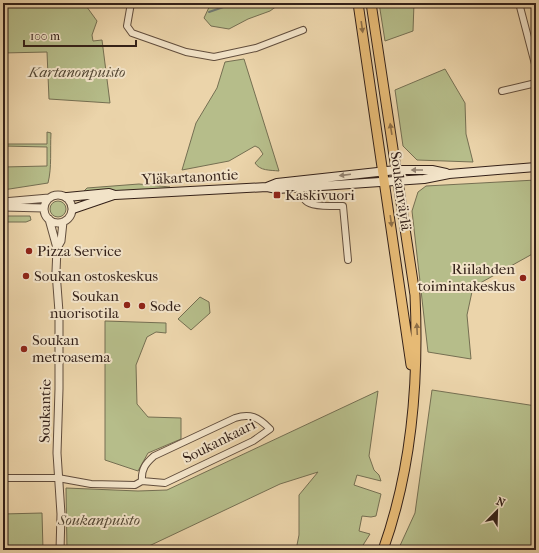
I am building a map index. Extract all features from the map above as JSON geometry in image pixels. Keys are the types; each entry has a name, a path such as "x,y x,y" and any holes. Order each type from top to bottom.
{"main road":[{"name":"Soukanväylä","path":"358,3 414,382"},
{"name":"Soukanväylä","path":"371,3 415,295 417,338 407,461 397,508 383,550"},
{"path":"450,174 536,167"},
{"name":"Yläkartanontie","path":"299,184 396,170 432,170 450,174"},
{"name":"Yläkartanontie","path":"73,209 115,195 267,187 277,183 299,184 385,182 424,179 450,174"},
{"name":"Yläkartanontie","path":"67,197 108,193 115,195"}],"street":[{"path":"132,3 127,26 132,33 201,56 214,57 256,48 302,30"},
{"path":"518,3 536,68"},
{"path":"502,91 536,83"},
{"path":"299,184 302,198 309,205 343,206 348,260"},
{"path":"3,202 49,198 58,194 67,197 71,202 73,209 70,217 63,222 57,223 49,219 44,208"},
{"path":"44,208 49,198"},
{"path":"3,207 44,208"},
{"name":"Soukantie","path":"49,219 57,248 59,364 58,478 60,550"},
{"name":"Soukantie","path":"57,248 61,241 63,222"},
{"name":"Soukankaari","path":"3,478 58,478 91,484 135,485 142,481 165,483 253,440 270,429 261,420 253,416 244,415 235,418 154,456 146,463 141,474 142,481"}],"green space":[{"name":"Kartanonpuisto","path":"3,3 84,3 97,21 92,35 93,41 102,40 110,103 49,99 47,52 3,53"},
{"path":"211,3 281,3 270,11 248,19 229,29 211,26 204,18"},
{"path":"379,3 414,3 413,31 385,41"},
{"path":"244,59 279,171 266,170 257,166 255,163 263,154 259,148 255,146 229,161 182,170 196,123 217,88 225,62"},
{"path":"445,69 465,103 466,134 473,162 417,160 403,146 395,90"},
{"path":"47,132 51,133 48,183 3,190 3,167 47,166 47,147 3,146 3,144 47,144"},
{"path":"536,180 536,252 473,287 467,315 471,359 428,352 412,211 418,192 426,186"},
{"path":"139,184 170,187 167,189 84,193 87,188"},
{"path":"58,201 65,206 66,209 61,216 58,217 51,212 50,209 55,202"},
{"path":"3,216 30,216 31,220 26,222 3,222"},
{"path":"200,297 209,302 210,313 191,330 178,319"},
{"path":"105,321 166,323 166,333 156,332 147,337 136,365 137,404 148,417 181,418 181,439 148,453 138,471 105,460"},
{"path":"432,390 536,406 536,550 398,550 415,513"},
{"name":"Soukanpuisto","path":"378,391 369,456 374,470 379,475 381,481 357,475 354,485 381,494 376,516 362,516 359,531 370,534 360,550 296,550 299,535 299,495 318,472 280,484 149,546 149,550 67,550 66,488 138,491 167,490"},
{"name":"Soukanpuisto","path":"42,513 43,550 3,550 3,514"}],"waterway":[{"path":"209,12 235,3"}],"place":[{"name":"Kaskivuori","path":"277,195"},
{"name":"Pizza Service","path":"29,251"},
{"name":"Soukan ostoskeskus","path":"26,276"},
{"name":"Riilahden toimintakeskus","path":"523,278"},
{"name":"Soukan nuorisotila","path":"127,305"},
{"name":"Sode","path":"142,306"},
{"name":"Soukan metroasema","path":"24,349"}]}
